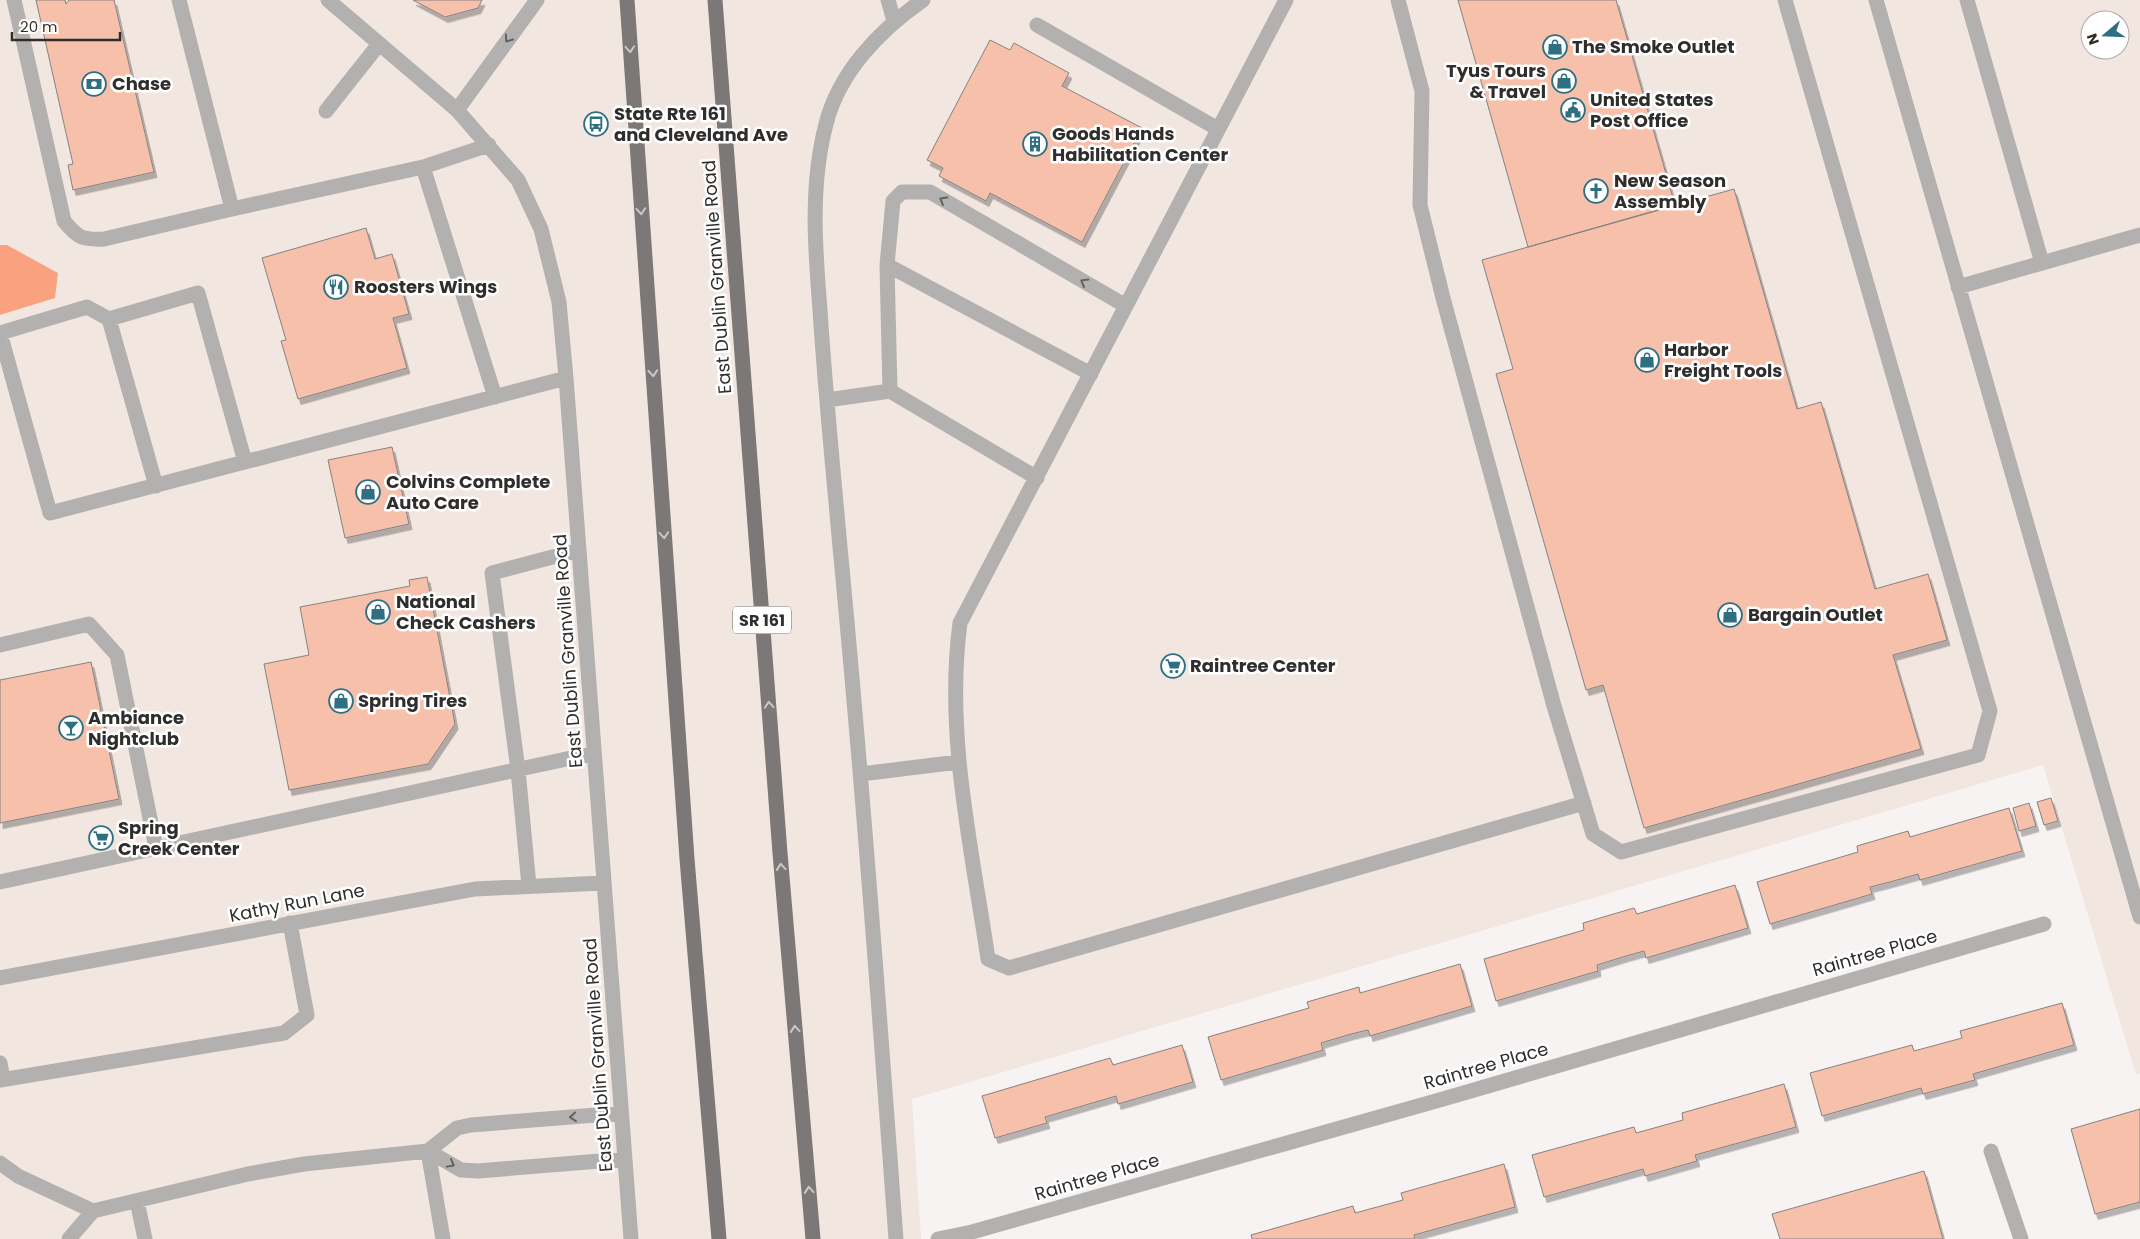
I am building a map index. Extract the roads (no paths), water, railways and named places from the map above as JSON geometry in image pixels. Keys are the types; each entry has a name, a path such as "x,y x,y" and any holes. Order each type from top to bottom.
{"main road":[{"path":"627,0 687,859 719,1239"},
{"name":"East Dublin Granville Road","path":"714,0 780,853 813,1239"},
{"path":"717,1211 723,1239"}],"street":[{"path":"14,0 64,221 75,234 86,240 104,239 232,208 423,167 489,146"},
{"path":"179,0 232,208"},
{"name":"East Dublin Granville Road","path":"328,0 457,110 518,180 542,229 558,302 566,378 631,1239"},
{"path":"457,110 537,0"},
{"path":"888,0 894,21"},
{"path":"896,1239 861,774 827,400 814,232 817,167 826,122 844,82 868,48 894,21 923,0"},
{"path":"1286,0 960,623 956,658 958,762 988,959 1009,968 1584,803"},
{"path":"1398,0 1422,91 1420,205 1443,298 1554,706 1593,834 1622,852 1978,755 1990,711 1785,0"},
{"path":"1876,0 2140,917"},
{"path":"1967,0 2042,263"},
{"path":"1037,26 1218,129"},
{"path":"326,111 379,44"},
{"path":"423,167 495,397"},
{"path":"890,391 887,265 893,201 902,192 930,192 1126,306"},
{"path":"1958,287 2140,235"},
{"path":"887,265 1091,374"},
{"path":"246,462 198,293 109,319 87,307 0,333 50,513 156,486 566,378"},
{"path":"109,319 156,486"},
{"path":"827,400 890,391 1037,478"},
{"path":"529,886 518,770 492,573 579,550"},
{"path":"0,645 89,624 118,655 156,848"},
{"path":"0,882 594,754"},
{"path":"861,774 958,762"},
{"name":"Kathy Run Lane","path":"0,978 475,889 604,882"},
{"path":"0,1063 1,1079 284,1033 307,1014 290,923"},
{"name":"Raintree Place","path":"938,1239 972,1232 1405,1110 2044,924"},
{"path":"69,1239 93,1211 248,1174 304,1164 428,1151 457,1128 471,1125 621,1113"},
{"path":"428,1151 461,1170 478,1171 624,1159"},
{"path":"428,1151 443,1239"},
{"path":"1991,1151 2021,1239"},
{"path":"0,1163 18,1176 93,1211"},
{"path":"137,1201 145,1239"}],"place":[{"name":"The Smoke Outlet","path":"1555,47"},
{"name":"Tyus Tours & Travel","path":"1564,81"},
{"name":"Chase","path":"94,84"},
{"name":"United States Post Office","path":"1573,110"},
{"name":"State Rte 161 and Cleveland Ave","path":"596,124"},
{"name":"Goods Hands Habilitation Center","path":"1035,144"},
{"name":"New Season Assembly","path":"1596,191"},
{"name":"Roosters Wings","path":"336,287"},
{"name":"Harbor Freight Tools","path":"1647,360"},
{"name":"Colvins Complete Auto Care","path":"368,492"},
{"name":"National Check Cashers","path":"378,612"},
{"name":"Bargain Outlet","path":"1730,615"},
{"name":"Raintree Center","path":"1173,666"},
{"name":"Spring Tires","path":"341,701"},
{"name":"Ambiance Nightclub","path":"71,728"},
{"name":"Spring Creek Center","path":"101,838"}]}
